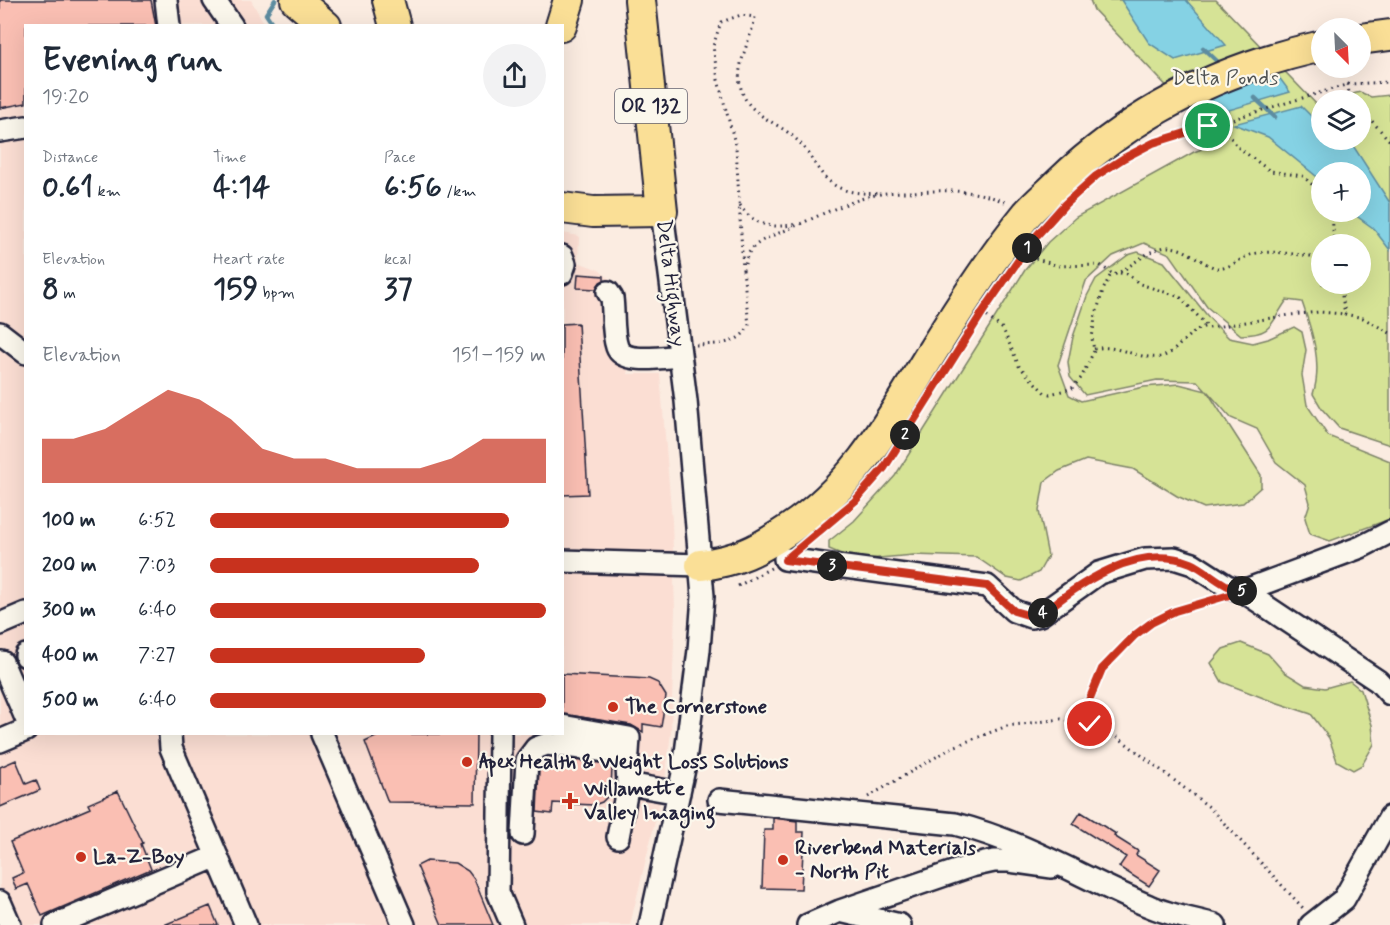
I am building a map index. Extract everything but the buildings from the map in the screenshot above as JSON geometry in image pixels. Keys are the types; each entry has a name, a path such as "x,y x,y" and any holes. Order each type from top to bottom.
{"highway":[{"path":"388,0 394,24"},
{"path":"562,24 569,0"},
{"name":"Delta Highway","path":"640,0 662,211"},
{"path":"1371,38 1390,35"},
{"path":"701,566 751,554 799,523 829,500 848,480 870,452 958,310 1028,213 1096,150 1126,126 1182,94 1236,70 1311,48"},
{"path":"564,208 593,212 662,211"}],"street":[{"path":"214,0 231,24"},
{"path":"167,1 169,24"},
{"path":"0,131 24,127"},
{"name":"Delta Highway","path":"650,925 679,793 693,712 703,596 679,351 662,211"},
{"path":"608,292 612,298 616,346 622,354 637,359 679,351"},
{"path":"1243,591 1352,551 1390,532"},
{"path":"785,560 987,586 1014,611 1031,616 1040,615 1099,573 1144,559 1174,558 1193,564 1227,586 1243,591 1378,681 1390,694"},
{"path":"564,561 701,566"},
{"path":"0,624 24,614"},
{"path":"0,663 2,662 24,713"},
{"path":"564,726 629,738 627,776 618,837"},
{"path":"0,741 24,731"},
{"path":"170,735 171,748 246,925"},
{"path":"322,735 404,925"},
{"path":"500,735 498,892 512,925"},
{"path":"523,834 527,760 536,748 547,744 616,752 627,776 679,793"},
{"path":"719,800 955,824 1045,856 1152,907 1215,925"},
{"path":"1313,923 1344,899 1390,817"},
{"path":"55,925 217,856"},
{"path":"808,925 840,911 971,866 994,861 1073,870"},
{"path":"0,902 10,925"},
{"path":"1152,907 1172,925"},
{"path":"840,911 900,925"}],"path":[{"path":"679,351 730,342 746,332 748,325 736,147 718,80 712,46 722,22 741,15 755,17 753,30 746,45 740,82 744,96 750,107 761,117 787,131 799,142 818,171 835,186 851,192 881,194 941,190 974,192 991,195 1028,213"},
{"path":"1124,158 1153,143 1348,84 1390,82"},
{"path":"1348,84 1349,90"},
{"path":"1371,120 1390,141"},
{"path":"1206,126 1207,130 1223,132 1239,148 1270,171 1303,176 1311,184"},
{"path":"743,270 746,254 751,247 856,201 881,194"},
{"path":"739,204 757,223 767,226 805,222"},
{"path":"1120,273 1124,268 1149,253 1168,247 1188,252 1206,264 1217,268 1258,253 1311,256"},
{"path":"1027,248 1023,254 1059,266 1100,265 1111,274 1127,274 1140,284 1180,297 1207,326"},
{"path":"977,321 982,313 1003,329 1020,366 1045,393 1050,394 1072,388 1081,378 1094,349 1092,338 1095,318 1103,290 1111,274"},
{"path":"1342,294 1345,314"},
{"path":"1094,349 1112,347 1132,354 1159,357 1173,351 1197,328 1207,326 1215,328 1319,312 1363,318 1390,333"},
{"path":"738,586 785,560"},
{"path":"1080,722 1102,669 1135,635 1151,623 1175,611 1243,591"},
{"path":"841,812 953,747 1007,726 1061,719 1090,724 1119,738 1209,807 1313,923"}],"shaded area":[{"path":"0,0 251,0 264,24 24,24 24,735 564,735 564,233 579,236 578,262 599,270 613,282 620,292 628,374 660,374 672,521 675,610 671,732 665,781 630,925 0,925"}],"green space":[{"name":"Delta Ponds","path":"1090,0 1216,0 1311,99 1311,150 1371,150 1371,97 1390,95 1390,445 1339,428 1322,409 1313,394 1317,359 1313,336 1302,302 1287,300 1266,330 1241,335 1207,307 1170,254 1144,243 1113,256 1086,281 1058,365 1069,395 1081,401 1144,387 1179,384 1206,391 1197,381 1157,380 1085,395 1070,377 1068,362 1073,337 1087,296 1096,279 1128,255 1138,252 1164,262 1210,319 1229,338 1253,343 1294,327 1302,332 1306,350 1302,375 1307,405 1328,436 1390,461 1390,519 1330,541 1310,534 1305,518 1310,503 1305,485 1276,462 1257,429 1231,418 1207,391 1261,475 1261,487 1243,503 1204,508 1177,496 1133,469 1086,460 1059,471 1044,482 1039,511 1048,556 1039,572 1021,581 1007,578 976,557 914,555 856,560 829,549 829,541 854,521 895,476 1025,270 1048,242 1076,217 1194,152 1220,142 1094,10"},
{"path":"1241,643 1268,654 1284,672 1305,685 1325,688 1350,681 1361,690 1372,725 1374,744 1362,765 1353,770 1337,761 1329,738 1311,714 1222,682 1211,663 1223,649"}],"water":[{"path":"1121,0 1186,0 1226,45 1175,60 1149,43"},
{"path":"1278,76 1290,92 1219,113 1206,100 1249,83"},
{"path":"1301,106 1311,116 1311,150 1356,150 1364,162 1311,162 1311,172 1268,137 1234,124"},
{"path":"1371,173 1390,203 1390,250 1373,228 1365,222 1371,222"}],"waterway":[{"path":"273,24 266,14 275,0"},
{"path":"1203,48 1221,65"},
{"path":"1255,98 1275,117"}],"place":[{"name":"The Cornerstone","path":"613,707"},
{"name":"Apex Health & Weight Loss Solutions","path":"467,762"},
{"name":"Willamette Valley Imaging","path":"570,801"},
{"name":"La-Z-Boy","path":"81,857"},
{"name":"Riverbend Materials - North Pit","path":"783,860"}],"route":[{"path":"1090,724 1080,722 1102,669 1135,635 1151,623 1175,611 1243,591 1227,586 1193,564 1174,558 1144,559 1099,573 1040,615 1031,616 1014,611 987,586 785,560 855,501 884,468 982,313 1031,242 1065,204 1096,176 1124,158 1153,143 1208,126"}]}
